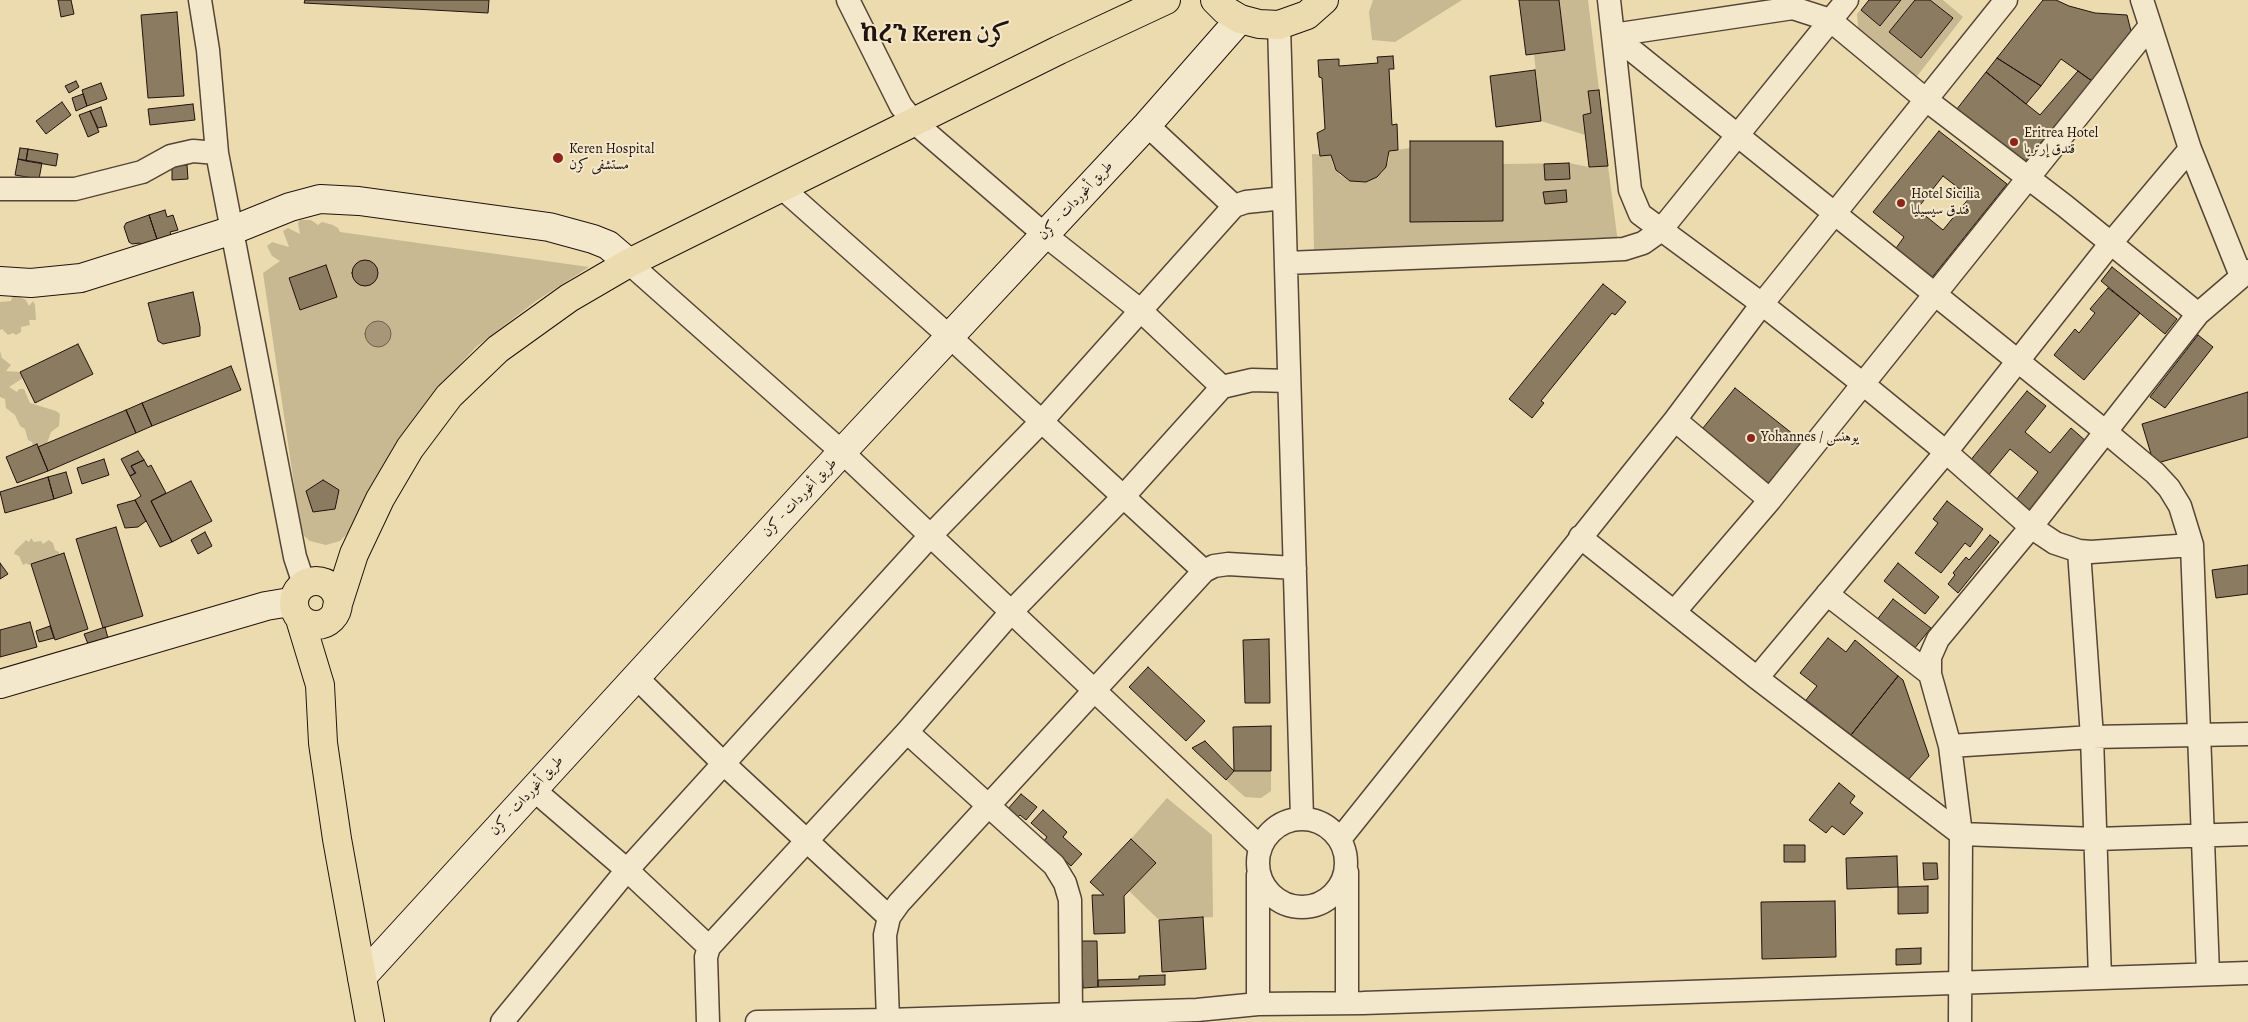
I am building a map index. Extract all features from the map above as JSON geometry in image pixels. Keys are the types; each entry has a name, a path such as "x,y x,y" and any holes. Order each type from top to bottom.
{"highway":[{"path":"320,685 336,610 354,554 380,499 410,448 449,396 498,349 569,298 629,264 781,187 1166,0"},
{"path":"1215,0 1240,19 1259,24 1279,25 1307,15 1324,0"},
{"path":"302,598 354,554"},
{"path":"323,582 333,589 336,595 336,610 332,618 319,625 312,625 302,598 323,582"},
{"path":"302,598 320,685 323,744 337,839 370,1022"}],"street":[{"path":"0,684 148,638 302,598 217,153 208,50 200,0"},
{"path":"848,0 901,106 914,122 1045,235 1140,310 1222,387"},
{"path":"1609,0 1630,190 1640,214 1762,304 1863,384 1946,452 2031,528 2055,543 2079,551 2108,552 2192,545"},
{"path":"1286,263 1624,248 1643,243 1660,230 1847,0"},
{"path":"1340,838 1674,420 1762,304 2006,0"},
{"path":"1960,1022 1960,834 1950,746 1930,674 1930,657 1938,639 2031,528 2198,314 2245,274 2190,149 2142,0"},
{"path":"1614,35 1793,4 1830,20 1925,99 2111,243 2198,314"},
{"name":"طريق أغوردات - كرن","path":"362,977 842,452 1147,125 1240,19"},
{"path":"1279,25 1302,818"},
{"path":"1675,611 1770,500 2150,26"},
{"path":"1614,35 1836,212 2106,432 2169,488 2180,506 2192,545 2208,974"},
{"path":"1147,125 1234,206"},
{"path":"1757,678 1946,452 2111,243 2190,149"},
{"path":"0,189 75,189 142,172 170,156 193,151 217,153"},
{"path":"781,187 950,337 1204,571"},
{"path":"502,1022 627,870 930,536 1041,422 1234,206 1246,202 1284,198"},
{"path":"0,281 31,283 80,278 233,230 290,207 320,199 360,201 549,228 593,238 608,246 629,264 842,452 1260,847"},
{"path":"708,1022 706,957 709,947 907,732 1012,611 1123,497 1222,387 1252,380 1289,381"},
{"path":"1674,420 1770,500"},
{"path":"1580,537 1757,678 1960,834 2096,839 2248,834"},
{"path":"2079,551 2092,737 2100,978"},
{"path":"888,1020 885,935 890,918 899,903 1204,571 1214,566 1228,564 1295,568"},
{"path":"1826,594 1930,674"},
{"path":"636,677 724,764 890,918"},
{"path":"907,732 1054,865 1065,883 1070,900 1071,1014"},
{"path":"1950,746 2092,737 2248,734"},
{"path":"534,790 627,870 709,947"},
{"path":"1258,1004 1258,870 1260,847 1267,835 1277,826 1289,820 1302,818 1317,820 1330,828 1340,838 1346,852 1358,1010"},
{"path":"1258,870 1262,883 1271,895 1283,903 1297,907 1311,906 1324,901 1336,892 1343,880 1347,866"},
{"path":"757,1022 1071,1014 1194,1016 1258,1004 1358,1010 1961,982 2248,973"}],"shaded area":[{"path":"1373,0 1462,0 1395,42 1372,40 1369,12"},
{"path":"1559,0 1588,0 1599,90 1588,91 1591,113 1585,135 1541,121 1534,54 1565,50"},
{"path":"1869,0 1943,0 1963,17 1914,80 1859,37 1857,14"},
{"path":"1410,148 1410,222 1503,164 1569,163 1589,167 1608,166 1618,243 1314,250 1312,154 1331,155 1333,165 1340,175 1350,181 1366,182 1382,173 1389,160 1389,151"},
{"path":"300,220 311,220 318,225 322,222 333,225 340,232 589,267 536,301 476,347 437,389 402,435 371,486 348,533 340,541 326,545 310,541 304,536 300,525 263,273 280,261 272,256 267,246 272,242 289,247 283,231 288,228 300,234 298,223"},
{"path":"13,294 26,300 29,306 33,301 36,320 29,320 30,325 21,327 21,332 16,335 13,333 8,335 2,329 0,330 0,302 11,301"},
{"path":"378,321 387,325 391,334 387,343 378,347 369,343 365,334 369,325"},
{"path":"0,351 2,358 11,365 6,371 20,372 23,378 9,387 17,392 19,389 24,389 30,403 60,414 59,426 51,432 47,443 38,447 37,444 33,446 32,442 28,440 25,429 20,426 15,415 6,408 5,399 0,397"},
{"path":"31,538 34,542 41,541 43,544 49,540 53,543 55,550 59,552 59,555 23,565 19,556 14,554 26,540 29,542"},
{"path":"1234,771 1271,771 1271,791 1261,798 1245,797 1226,780"},
{"path":"1167,798 1212,835 1213,917 1159,920 1129,891 1156,863 1131,839"}],"building":[{"path":"58,0 71,0 74,14 61,17"},
{"path":"305,0 489,0 488,13 304,3"},
{"path":"1519,0 1559,0 1565,50 1526,55"},
{"path":"1869,0 1901,0 1880,26 1861,10"},
{"path":"1915,0 1930,0 1953,18 1921,58 1889,32"},
{"path":"2043,0 2056,0 2069,6 2095,13 2127,15 2131,31 2092,81 2061,59 2041,86 1997,58"},
{"path":"177,12 184,96 148,98 141,15"},
{"path":"1393,56 1394,69 1389,69 1392,125 1397,124 1398,150 1389,151 1386,167 1377,177 1366,182 1350,181 1336,170 1331,155 1320,156 1317,133 1325,129 1322,78 1319,77 1318,60 1339,59 1339,66 1378,63 1377,57"},
{"path":"1997,58 2041,86 2026,104 1986,72"},
{"path":"1535,70 1541,121 1496,127 1490,76"},
{"name":"Eritrea Hotel قندق إرتريا","path":"2078,71 2092,81 2019,169 1953,114 1986,72 2040,115"},
{"path":"76,81 79,87 69,93 65,86"},
{"path":"101,83 107,99 87,106 82,90"},
{"path":"1599,90 1608,166 1589,167 1583,115 1591,113 1588,91"},
{"path":"83,94 87,106 76,111 72,98"},
{"path":"62,102 71,115 46,134 36,121"},
{"path":"193,104 195,120 150,125 148,109"},
{"path":"101,107 107,126 98,128 90,111"},
{"path":"90,111 99,132 88,137 79,115"},
{"name":"Hotel Sicilia فندق سيسيليا","path":"1939,131 2007,184 1930,280 1894,251 1904,237 1873,212","holes":["1943,176 1970,197 1943,230 1917,209"]},
{"path":"1410,141 1503,141 1503,221 1410,222"},
{"path":"20,148 28,149 26,161 18,159"},
{"path":"28,149 58,154 56,166 26,161"},
{"path":"18,159 42,163 39,179 15,175"},
{"path":"1569,163 1570,179 1545,180 1544,164"},
{"path":"187,165 188,179 172,180 172,166"},
{"path":"1566,190 1567,202 1545,204 1543,192"},
{"path":"165,210 167,217 173,215 178,230 170,232 173,241 159,245 149,215"},
{"path":"149,215 159,245 143,249 140,243 132,244 129,242 124,227 126,223"},
{"path":"365,260 374,264 378,273 374,282 365,286 356,282 352,273 356,264"},
{"path":"326,265 337,297 300,310 289,278"},
{"path":"2112,267 2177,319 2165,334 2101,281"},
{"path":"1603,284 1626,302 1615,315 1612,313 1541,401 1544,403 1532,418 1509,399"},
{"path":"2108,288 2140,313 2084,380 2054,355 2075,329 2079,333 2095,313 2090,309"},
{"path":"193,292 200,336 163,344 158,341 148,303"},
{"path":"2198,335 2213,347 2165,408 2150,397"},
{"path":"78,344 93,374 35,403 20,372"},
{"path":"231,366 241,390 152,426 142,403"},
{"name":"Yohannes / يوهنس","path":"1735,388 1803,442 1767,487 1699,433"},
{"path":"2027,391 2046,406 2025,432 2050,453 2071,428 2087,442 2030,512 2016,500 2038,472 2010,449 1987,477 1969,462"},
{"path":"2248,392 2248,437 2154,464 2142,424"},
{"path":"142,403 152,426 136,433 126,410"},
{"path":"126,410 136,433 48,471 38,447"},
{"path":"37,444 48,471 17,483 6,457"},
{"path":"138,451 144,460 131,466 136,473 130,476 121,459"},
{"path":"104,459 109,475 82,484 77,468"},
{"path":"144,460 148,467 151,465 166,493 151,501 172,542 160,547 135,500 141,496 130,476 135,473 131,466"},
{"path":"66,472 72,493 54,499 48,477"},
{"path":"48,477 54,499 5,513 0,492"},
{"path":"323,480 339,490 335,509 313,512 306,491"},
{"path":"191,481 212,521 172,542 151,501"},
{"path":"135,500 146,521 138,527 125,528 117,505"},
{"path":"1947,501 1983,529 1970,547 1965,543 1941,573 1915,553 1938,523 1933,519"},
{"path":"116,527 143,616 103,628 76,539"},
{"path":"205,532 212,546 198,554 191,540"},
{"path":"1990,535 1999,542 1958,593 1948,584 1955,575 1953,573 1966,557 1969,560"},
{"path":"64,553 88,629 55,640 31,564"},
{"path":"0,563 8,574 0,579"},
{"path":"1898,563 1939,597 1925,614 1884,581"},
{"path":"2248,565 2248,594 2216,598 2212,570"},
{"path":"1893,599 1931,628 1914,649 1876,621"},
{"path":"30,622 37,647 0,657 0,630"},
{"path":"50,626 54,638 39,642 36,631"},
{"path":"105,627 108,638 88,644 84,634"},
{"path":"1828,638 1846,652 1855,640 1898,676 1851,735 1806,700 1817,686 1800,673"},
{"path":"1269,639 1270,703 1245,703 1243,640"},
{"path":"1148,667 1205,721 1186,741 1129,687"},
{"path":"1898,676 1903,680 1929,756 1908,780 1851,735"},
{"path":"1271,726 1271,771 1234,771 1233,727"},
{"path":"1205,741 1234,771 1226,780 1192,748"},
{"path":"1839,783 1855,796 1850,803 1863,813 1844,835 1832,826 1826,833 1809,820"},
{"path":"1021,794 1037,807 1026,820 1020,815 1017,818 1007,810"},
{"path":"1043,810 1067,832 1063,837 1082,854 1071,866 1044,841 1047,837 1031,823"},
{"path":"1131,839 1156,863 1124,896 1125,933 1094,934 1092,895 1104,895 1090,882"},
{"path":"1784,845 1805,845 1805,862 1784,862"},
{"path":"1897,856 1898,887 1847,889 1846,858"},
{"path":"1923,863 1937,863 1938,879 1924,880"},
{"path":"1928,886 1928,913 1898,914 1898,887"},
{"path":"1835,901 1836,957 1762,959 1761,902"},
{"path":"1203,917 1206,969 1162,972 1159,920"},
{"path":"1081,941 1097,941 1098,987 1083,988"},
{"path":"1921,948 1921,964 1896,965 1896,949"},
{"path":"1165,975 1165,985 1098,987 1098,980 1139,979 1139,976"}],"place":[{"name":"Eritrea Hotel قندق إرتريا","path":"2014,142"},
{"name":"Keren Hospital مستشفى كرن","path":"558,158"},
{"name":"Hotel Sicilia فندق سيسيليا","path":"1901,203"},
{"name":"Yohannes / يوهنس","path":"1751,438"}],"district":[{"name":"ከረን Keren كرن","path":"935,35"}]}
